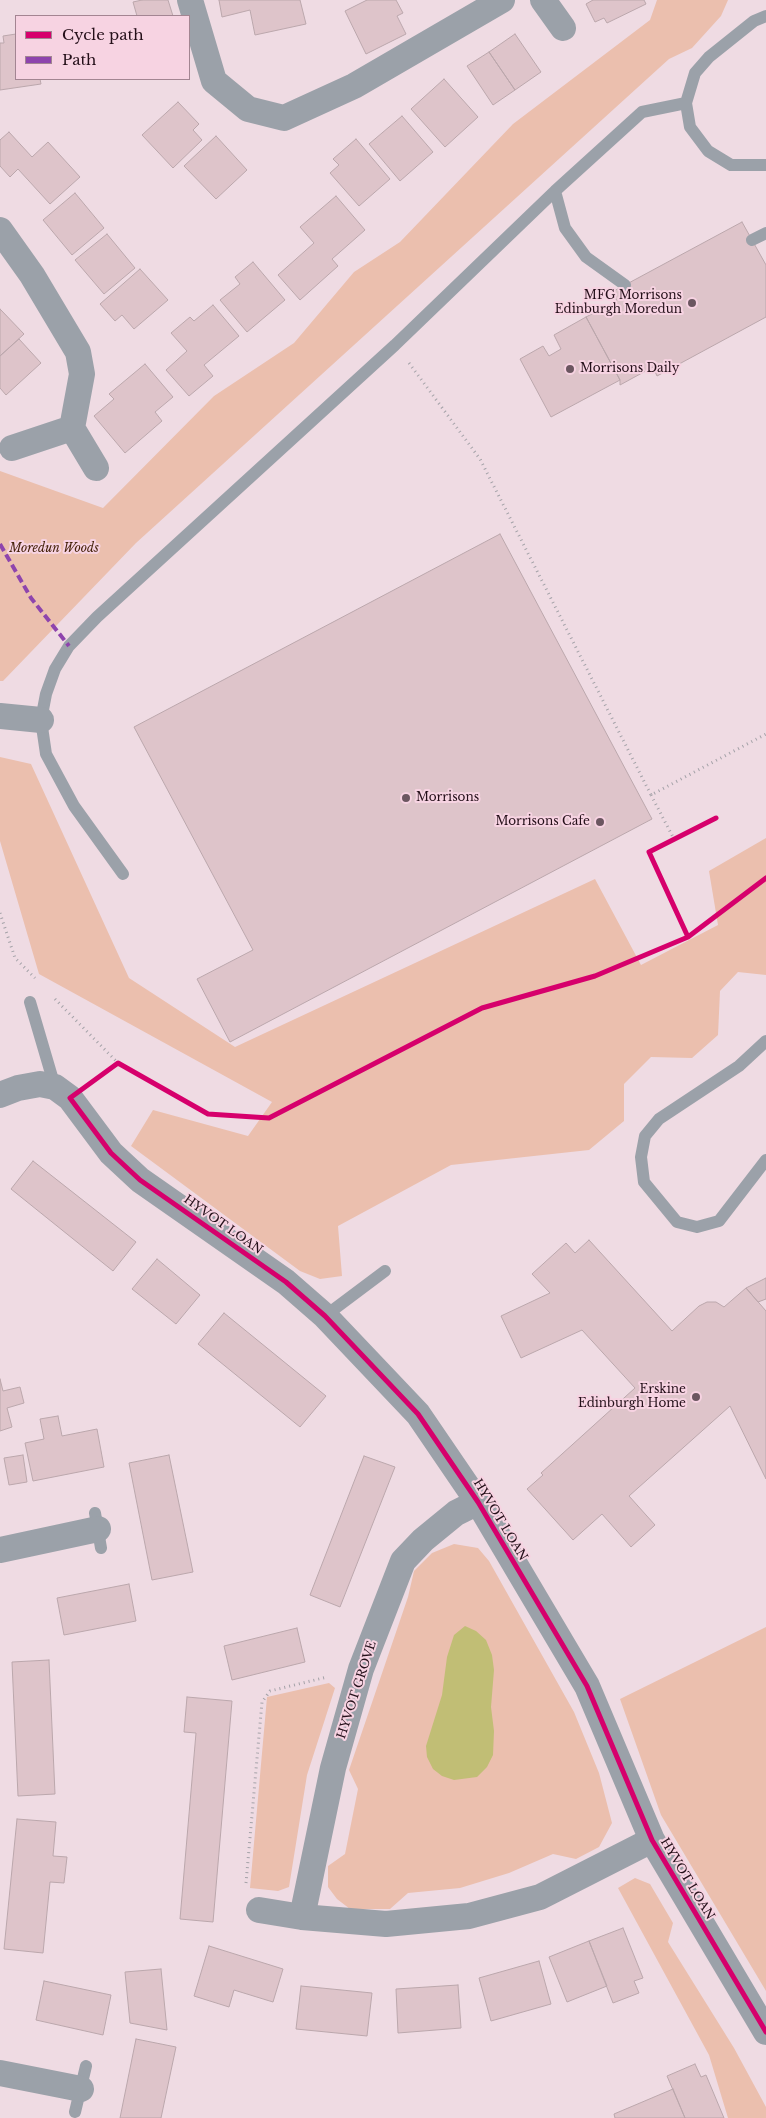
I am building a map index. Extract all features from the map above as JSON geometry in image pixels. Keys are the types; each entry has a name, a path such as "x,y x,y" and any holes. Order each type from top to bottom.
{"street":[{"path":"190,0 214,81 248,109 284,118 354,86 502,0"},
{"path":"543,0 563,28"},
{"path":"0,230 32,275 78,352 82,374 72,428 96,468"},
{"path":"12,448 72,428"},
{"path":"0,716 41,720"},
{"path":"0,1095 18,1088 40,1084 62,1092"},
{"name":"HYVOT LOAN","path":"62,1092 111,1153 140,1180 286,1282 325,1316 418,1414 478,1502 587,1686 652,1840 766,2032"},
{"name":"HYVOT GROVE","path":"302,1917 333,1768 361,1669 403,1561 423,1540 456,1513 478,1502"},
{"path":"0,1550 98,1530"},
{"path":"259,1910 302,1917 386,1924 469,1916 540,1897 652,1840"},
{"path":"0,2072 81,2089"}],"lane":[{"path":"766,16 754,21 709,57 695,73 686,103 690,127 708,151 731,164 766,165"},
{"path":"123,874 74,806 46,754 41,720 46,694 55,669 68,646 97,617 395,345 556,190 642,112 686,103"},
{"path":"556,190 565,228 586,257 625,285"},
{"path":"752,240 766,233"},
{"path":"30,1002 62,1092"},
{"path":"766,1041 739,1066 659,1119 645,1136 642,1157 644,1182 677,1222 697,1227 719,1221 766,1160"},
{"path":"325,1316 385,1271"}],"path":[{"path":"395,345 480,459 674,839"},
{"path":"652,795 766,734"},
{"path":"666,844 683,835"},
{"path":"15,958 30,1002"},
{"path":"112,1067 118,1063 126,1067"},
{"path":"259,1910 246,1888 262,1702 270,1692 361,1669"}],"green space":[{"name":"Moredun Woods","path":"657,0 728,0 721,16 692,48 669,59 136,543 3,681 0,681 0,471 103,508 214,396 294,343 354,272 400,242 513,124 650,20"},
{"path":"0,757 31,764 129,978 235,1047 595,879 641,965 718,925 709,871 766,838 766,975 738,972 720,991 718,1035 692,1058 651,1057 624,1084 624,1121 589,1150 451,1165 338,1226 342,1276 320,1279 300,1271 131,1146 153,1110 248,1136 272,1102 39,974 0,841"},
{"path":"454,1544 478,1548 489,1561 574,1712 599,1773 612,1823 599,1847 576,1859 553,1854 509,1873 460,1888 408,1893 390,1909 350,1909 337,1899 328,1887 328,1866 345,1854 358,1789 349,1770 408,1597 414,1571 432,1553"},
{"path":"766,1627 766,1991 661,1815 620,1699"},
{"path":"329,1683 335,1688 307,1775 289,1887 278,1891 250,1888 267,1697"},
{"path":"635,1878 650,1884 673,1923 668,1942 734,2048 766,2107 766,2118 728,2118 709,2055 618,1888"}],"shaded area":[{"path":"465,1626 476,1631 486,1640 492,1655 494,1670 491,1707 494,1731 493,1755 487,1767 477,1777 454,1780 442,1776 433,1769 427,1757 426,1746 442,1695 447,1657 454,1635"}],"building":[{"path":"168,0 173,15 137,15 133,2"},
{"path":"219,0 300,0 306,24 255,35 250,10 222,17"},
{"path":"367,0 396,0 403,13 397,16 406,34 366,54 345,11"},
{"path":"593,0 644,0 646,4 607,23 604,18 595,22 586,4"},
{"path":"15,34 15,80 40,80 41,84 0,90 0,43 4,43 3,36"},
{"path":"515,34 541,72 515,90 489,52"},
{"path":"489,52 515,90 493,105 467,66"},
{"path":"444,79 478,117 445,147 411,109"},
{"path":"178,102 199,124 193,130 202,140 173,168 142,135"},
{"path":"402,116 433,152 400,181 369,144"},
{"path":"9,132 32,157 48,142 80,177 50,204 18,169 10,177 0,166 0,140"},
{"path":"216,136 247,170 216,199 184,166"},
{"path":"356,139 390,179 359,206 330,173 339,165 333,159"},
{"path":"75,193 104,228 72,255 43,220"},
{"path":"336,196 365,230 332,259 338,266 300,300 278,275 314,243 300,227"},
{"path":"742,222 766,265 766,317 657,376 653,367 620,385 620,380 586,317 617,301 612,292"},
{"path":"107,234 135,268 104,294 75,260"},
{"path":"253,262 285,300 247,332 220,300 240,284 235,277"},
{"path":"140,269 168,300 134,329 122,315 115,321 100,304"},
{"path":"213,305 239,336 204,365 213,376 189,396 166,370 187,351 171,333 190,317 194,321"},
{"path":"0,309 24,334 0,356"},
{"name":"Morrisons Daily","path":"586,317 620,380 551,417 520,359 543,346 549,356 561,349 554,335"},
{"path":"19,339 41,363 6,395 0,388 0,356"},
{"path":"145,364 173,397 155,412 162,421 125,453 94,416 114,399 109,394"},
{"name":"Morrisons","path":"500,534 652,819 230,1042 197,979 253,950 134,727"},
{"path":"33,1161 136,1242 113,1271 11,1189"},
{"name":"Erskine Edinburgh Home","path":"589,1240 672,1331 699,1306 707,1302 716,1302 724,1307 746,1288 766,1311 766,1479 730,1406 629,1496 655,1525 631,1547 602,1514 573,1540 527,1489 543,1475 541,1473 635,1388 582,1330 521,1358 501,1316 550,1293 532,1274 566,1243 575,1253"},
{"path":"157,1259 200,1295 176,1324 132,1289"},
{"path":"766,1278 766,1299 758,1302 746,1288"},
{"path":"224,1313 326,1396 300,1427 198,1344"},
{"path":"0,1379 3,1391 20,1387 24,1403 7,1408 12,1427 0,1431"},
{"path":"58,1416 62,1436 97,1429 104,1467 33,1481 25,1443 44,1439 40,1419"},
{"path":"23,1455 27,1482 9,1485 4,1458"},
{"path":"169,1455 193,1572 152,1580 129,1463"},
{"path":"364,1456 395,1467 340,1607 310,1595"},
{"path":"129,1584 136,1621 64,1635 57,1598"},
{"path":"297,1628 305,1662 232,1680 224,1646"},
{"path":"49,1660 55,1794 18,1796 12,1662"},
{"path":"187,1697 232,1701 213,1922 180,1919 196,1733 184,1732"},
{"path":"17,1819 56,1822 53,1856 67,1857 64,1883 50,1882 43,1953 4,1949"},
{"path":"623,1928 643,1978 634,1981 639,1993 613,2003 589,1941"},
{"path":"589,1941 607,1986 567,2002 549,1957"},
{"path":"209,1946 283,1969 273,2002 234,1990 229,2007 194,1996"},
{"path":"539,1961 551,2004 491,2021 479,1978"},
{"path":"161,1969 167,2030 130,2023 125,1972"},
{"path":"44,1981 111,1995 103,2035 36,2020"},
{"path":"458,1985 461,2028 398,2033 396,1989"},
{"path":"301,1986 372,1993 367,2036 296,2029"},
{"path":"136,2039 176,2047 161,2118 120,2118"},
{"path":"695,2064 701,2077 706,2075 724,2118 685,2118 667,2076"},
{"path":"673,2089 685,2118 615,2118 614,2114"}],"marked path":[{"path":"0,544 31,598 69,646"}],"cycle path":[{"path":"688,937 649,852 716,818"},
{"path":"766,878 688,937 595,976 482,1008 269,1118 208,1114 118,1063 70,1098 111,1153 140,1180 286,1282 325,1316 418,1414 478,1502 587,1686 652,1840 766,2032"}],"place":[{"name":"MFG Morrisons Edinburgh Moredun","path":"692,303"},
{"name":"Morrisons Daily","path":"570,369"},
{"name":"Morrisons","path":"406,798"},
{"name":"Morrisons Cafe","path":"600,822"},
{"name":"Erskine Edinburgh Home","path":"696,1397"}]}
